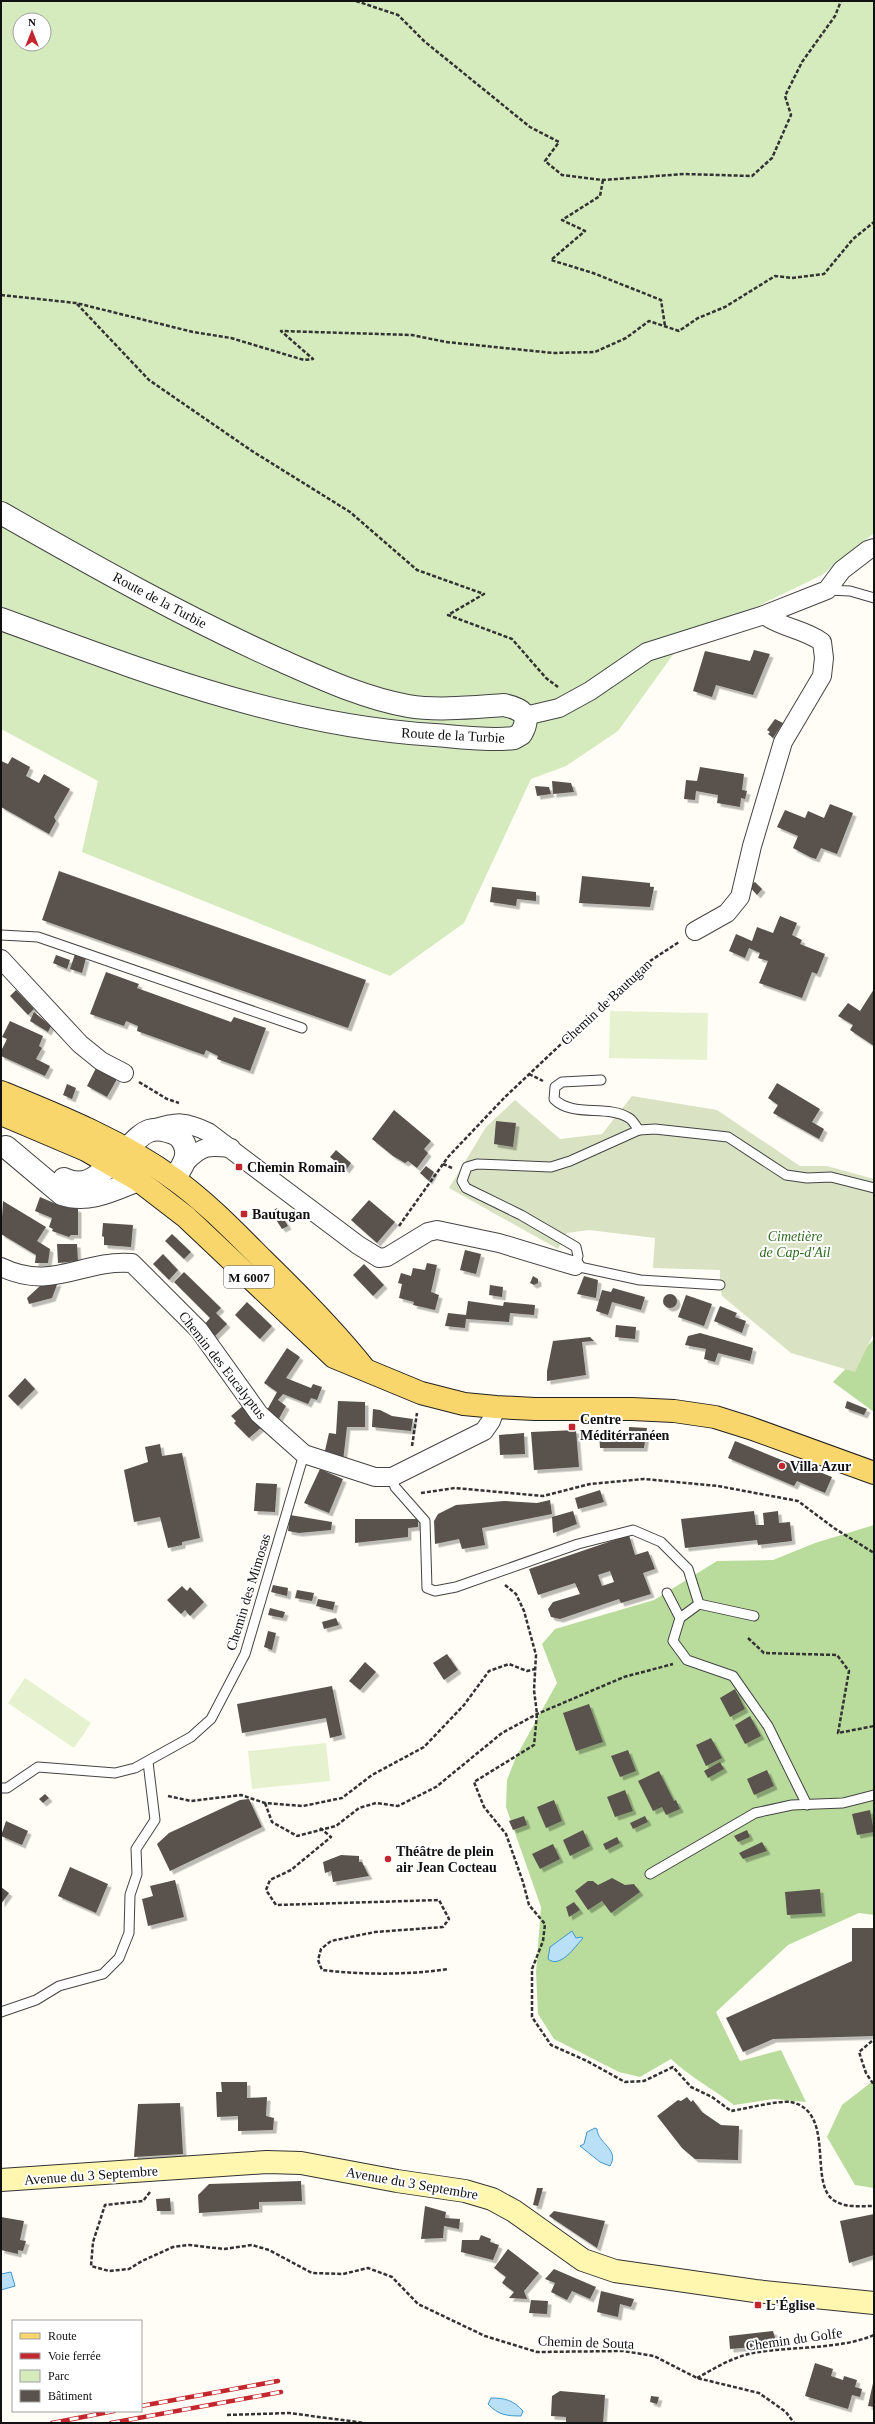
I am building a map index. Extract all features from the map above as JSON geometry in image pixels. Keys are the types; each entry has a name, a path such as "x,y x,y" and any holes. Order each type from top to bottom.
{"main road":[{"name":"M 6007","path":"1,1092 119,1156 174,1179 232,1229 291,1285 339,1336 363,1367"},
{"name":"M 6007","path":"1,1114 86,1150 119,1156"},
{"path":"119,1156 138,1180 174,1179"},
{"name":"M 6007","path":"138,1180 186,1217 334,1357 363,1367 421,1393 464,1404 496,1407 535,1409 653,1410 715,1417 750,1428 874,1473"},
{"name":"Avenue du 3 Septembre","path":"1,2180 267,2162 301,2163 397,2181 465,2191 492,2199 514,2211 583,2260 615,2271 755,2291 874,2303"}],"street":[{"name":"Route de la Turbie","path":"1,513 82,559 236,640 322,678 376,698 409,706 504,706 518,708 525,716 526,722 521,734 507,739 420,734 341,724 271,710 198,690 1,619"},
{"path":"525,716 559,708 590,691 647,652 764,615 827,590 842,570 868,550 874,548"},
{"path":"695,931 727,913 740,897 752,846 783,742 822,676 824,658 822,642 809,633 774,622 764,615"},
{"path":"1,959 80,1044 101,1061 124,1073"},
{"path":"3,1147 21,1149 36,1157 66,1180 78,1184 90,1181 119,1156 143,1132 173,1122 193,1125 208,1132 231,1148 379,1255 428,1232 437,1230 499,1243 575,1266"},
{"path":"153,1129 178,1135 186,1148 187,1161"},
{"path":"3,1147 57,1190 73,1198 85,1198 108,1192 138,1180"},
{"path":"174,1179 187,1161 198,1150 206,1147 231,1148"},
{"name":"Chemin des Eucalyptus","path":"1,1267 18,1275 42,1278 69,1273 114,1261 132,1263 198,1330 259,1414 304,1454 374,1478 392,1477 467,1441 484,1431 491,1422 496,1407"}],"lane":[{"path":"827,590 850,592 874,598"},
{"path":"1,935 38,937 302,1028"},
{"path":"601,1080 562,1082 555,1087 554,1099 562,1107 608,1113 629,1118 639,1130"},
{"path":"720,1285 640,1280 575,1266 578,1256 576,1247 521,1215 466,1188 462,1181 463,1174 467,1166 478,1164 552,1167 570,1161 639,1130 655,1129 728,1137 786,1175 807,1178 831,1178 874,1188"},
{"name":"Chemin des Mimosas","path":"1,1788 7,1788 38,1767 115,1773 148,1762 191,1737 211,1719 245,1654 304,1454"},
{"path":"392,1477 395,1487 405,1496 425,1522 427,1588 435,1591 456,1587 578,1544 633,1530 661,1542 688,1569 698,1604"},
{"path":"667,1593 680,1618"},
{"path":"754,1616 698,1604 680,1618 673,1641 687,1660 733,1676 768,1726 807,1805"},
{"path":"1,2012 36,2000 59,1986 103,1974 119,1958 129,1933 130,1895 137,1874 136,1849 155,1820 148,1762"},
{"path":"650,1874 755,1813 792,1805 843,1803 874,1795"}],"path":[{"path":"356,1 398,15 424,41 530,127 559,142 545,161 562,175 603,180 684,174 752,176 772,158 791,115 785,96 802,62 835,16 841,1"},
{"path":"603,180 600,196 562,220 585,231 551,260 593,273 661,300 665,326"},
{"path":"1,295 76,303 193,332 231,338 304,360 313,359 282,331 412,336 446,342 553,353 595,352 626,338 648,321 680,331 698,318 726,307 775,276 792,278 824,274 854,239 874,222"},
{"path":"76,303 149,380 252,451 350,512 417,570 484,594 448,615 512,639 546,678 564,692"},
{"name":"Chemin de Bautugan","path":"379,1255 448,1157 505,1097 647,963 695,931"},
{"path":"408,1468 421,1393"},
{"path":"405,1496 455,1488 543,1496 590,1484 644,1479 718,1486 798,1501 834,1528 874,1553"},
{"path":"502,1583 516,1594 524,1611 536,1655 534,1690 537,1714 534,1745 474,1782 484,1807 506,1834 523,1882 529,1905 545,1924 543,1941 532,1969 532,2017 551,2045 587,2061 625,2082 644,2081 673,2066 691,2087 712,2097 731,2111 791,2102 805,2109 818,2128 824,2190 835,2201 853,2206 874,2206"},
{"path":"748,1638 764,1652 837,1655 848,1671 838,1733 874,1726"},
{"path":"265,1803 272,1822 297,1836 320,1828 336,1826 359,1808 376,1803 398,1806 436,1787 502,1733 537,1714 624,1677 687,1660"},
{"path":"151,1787 168,1796 191,1801 241,1795 265,1803 303,1806 342,1798 372,1775 424,1747 464,1705 489,1671 509,1664 528,1671 535,1669"},
{"path":"320,1828 331,1837 291,1870 270,1880 266,1890 276,1905 439,1900 449,1919 443,1927 375,1932 331,1941 321,1949 318,1960 322,1970 370,1975 417,1974 448,1969"},
{"path":"872,2041 859,2052 866,2073 874,2085"},
{"name":"Chemin de Souta","path":"153,2189 143,2201 105,2205 93,2242 91,2266 109,2271 129,2269 142,2261 173,2247 189,2245 224,2249 252,2245 269,2250 312,2273 343,2274 368,2268 392,2277 418,2304 485,2336 537,2352 622,2351 654,2356 697,2378 759,2394 786,2412 794,2423"},
{"name":"Chemin du Golfe","path":"697,2378 731,2360 752,2353 850,2342 874,2335"},
{"path":"228,2415 289,2413 365,2423"}],"green space":[{"path":"1,1 874,1 874,533 822,575 754,608 675,652 618,731 566,766 531,779 464,923 390,976 82,852 98,781 1,729"},
{"path":"610,1011 708,1013 707,1060 609,1058"},
{"name":"Cimetière de Cap-d'Ail","path":"632,1096 717,1110 800,1166 827,1166 874,1179 874,1333 855,1372 791,1353 722,1296 720,1270 653,1268 655,1238 589,1230 567,1233 558,1249 449,1188 486,1127 515,1100 560,1139 602,1134"},
{"path":"874,1339 874,1412 833,1382"},
{"path":"874,1525 874,1915 859,1913 788,1945 716,2012 740,2061 781,2050 806,2102 774,2099 734,2105 686,2072 671,2059 640,2077 619,2072 554,2039 538,2014 536,1972 541,1907 506,1807 507,1780 516,1757 557,1683 542,1644 555,1629 654,1600 717,1561 773,1560 815,1543"},
{"path":"25,1678 91,1723 74,1748 8,1703"},
{"path":"326,1743 330,1781 252,1789 248,1751"},
{"path":"874,2080 874,2188 855,2185 827,2137 842,2105"}],"water":[{"path":"572,1931 576,1938 583,1938 567,1956 562,1959 553,1961 548,1959 550,1947"},
{"path":"595,2128 597,2129 601,2139 611,2151 612,2160 610,2166 600,2162 580,2146 584,2144 587,2132"},
{"path":"11,2272 15,2286 1,2290 1,2274"},
{"path":"491,2398 500,2398 512,2402 523,2411 521,2416 507,2415 495,2411 488,2404"}],"building":[{"path":"754,650 770,654 753,695 716,685 712,697 693,691 705,651 750,661"},
{"path":"775,719 783,723 773,738 768,734 770,732 767,730"},
{"path":"12,757 30,767 26,776 39,783 44,774 70,789 54,817 56,821 49,834 1,807 1,761 8,764"},
{"path":"700,767 744,774 742,790 747,791 745,799 741,798 740,807 717,803 718,795 696,791 695,800 684,799 686,780 697,781"},
{"path":"552,781 571,783 574,792 553,794"},
{"path":"535,786 549,787 551,794 537,796"},
{"path":"830,804 853,813 837,854 821,848 816,859 810,857 793,848 798,836 777,827 785,810 805,818 808,811 824,818"},
{"path":"59,871 366,980 348,1028 42,920"},
{"path":"582,876 650,883 650,887 654,887 650,907 579,903"},
{"path":"755,882 762,889 757,895 749,886"},
{"path":"492,887 536,892 536,901 517,899 516,906 490,902"},
{"path":"780,916 797,923 792,935 802,940 800,944 825,954 817,974 812,972 802,998 759,983 768,961 758,958 760,953 749,948 745,958 729,951 736,934 752,941 757,927 773,933"},
{"path":"75,954 86,958 82,973 70,969"},
{"path":"56,955 70,960 67,969 53,963"},
{"path":"106,972 139,984 137,988 231,1022 234,1017 266,1028 250,1071 217,1059 218,1056 206,1050 204,1055 137,1031 138,1026 126,1021 124,1026 90,1014"},
{"path":"874,989 874,1046 850,1030 853,1025 838,1016 848,1003 860,1011"},
{"path":"16,990 34,1009 28,1015 10,996"},
{"path":"34,1012 51,1026 48,1032 30,1021"},
{"path":"10,1021 43,1036 39,1046 42,1048 36,1059 50,1066 45,1076 1,1056 1,1051 7,1039 2,1037"},
{"path":"96,1068 117,1079 107,1097 87,1086"},
{"path":"777,1083 820,1109 812,1122 824,1129 819,1139 773,1113 778,1105 768,1098"},
{"path":"67,1084 76,1088 72,1099 63,1095"},
{"path":"394,1110 431,1141 424,1149 428,1153 417,1168 408,1161 405,1163 393,1156 372,1139"},
{"path":"496,1121 516,1123 513,1147 494,1144"},
{"path":"336,1150 351,1163 346,1170 330,1157"},
{"path":"426,1166 434,1172 429,1181 420,1173"},
{"path":"40,1197 61,1206 63,1204 78,1209 78,1235 71,1235 69,1237 52,1231 53,1229 49,1227 52,1218 35,1211"},
{"path":"369,1200 395,1222 377,1243 351,1220"},
{"path":"3,1201 46,1227 37,1241 50,1249 48,1263 35,1263 36,1255 1,1234"},
{"path":"277,1208 288,1226 282,1229 271,1212"},
{"path":"103,1223 133,1225 131,1247 104,1245 104,1237 102,1236"},
{"path":"172,1234 191,1252 184,1259 165,1241"},
{"path":"57,1244 77,1244 78,1261 58,1263"},
{"path":"465,1250 481,1254 476,1274 460,1270"},
{"path":"163,1254 178,1270 169,1280 153,1264"},
{"path":"427,1263 437,1265 431,1292 439,1295 435,1310 413,1305 414,1302 399,1298 402,1284 398,1283 401,1273 411,1276 413,1268 425,1270"},
{"path":"364,1264 384,1285 373,1296 353,1275"},
{"path":"184,1272 221,1308 216,1313 227,1324 213,1338 203,1326 210,1318 174,1282"},
{"path":"533,1276 538,1279 538,1283 534,1285 530,1283"},
{"path":"584,1276 598,1280 596,1298 577,1294"},
{"path":"58,1282 52,1298 29,1304 27,1298 41,1285"},
{"path":"490,1285 503,1287 502,1297 489,1295"},
{"path":"613,1288 645,1297 641,1310 612,1302 608,1315 596,1311 602,1290 611,1292"},
{"path":"670,1294 675,1296 677,1301 675,1306 670,1308 665,1306 663,1301 665,1296"},
{"path":"686,1295 712,1304 704,1326 678,1317"},
{"path":"468,1301 503,1306 504,1302 535,1305 534,1315 510,1313 509,1322 466,1319 465,1328 445,1326 448,1313 466,1315"},
{"path":"247,1302 272,1326 260,1339 235,1315"},
{"path":"720,1306 737,1313 735,1317 746,1321 742,1333 714,1321"},
{"path":"616,1325 636,1327 635,1339 615,1337"},
{"path":"700,1333 753,1348 750,1361 718,1353 715,1362 704,1359 706,1349 685,1345 688,1336"},
{"path":"590,1337 594,1341 582,1342 586,1375 547,1381 547,1371 553,1341"},
{"path":"287,1348 300,1357 286,1378 311,1388 313,1384 322,1387 317,1400 311,1398 308,1404 283,1394 278,1400 286,1406 277,1422 266,1412 277,1392 264,1383"},
{"path":"25,1378 35,1389 18,1406 8,1396"},
{"path":"338,1401 365,1402 365,1427 347,1427 343,1461 324,1455 329,1433 336,1434"},
{"path":"847,1401 867,1409 864,1415 845,1408"},
{"path":"244,1405 263,1426 249,1438 234,1423 236,1421 231,1416"},
{"path":"373,1409 380,1410 392,1416 413,1419 411,1431 372,1427"},
{"path":"629,1427 647,1428 644,1448 600,1448 599,1433 608,1431 629,1432"},
{"path":"576,1430 579,1467 534,1470 531,1432"},
{"path":"524,1433 525,1454 500,1455 499,1435"},
{"path":"735,1441 789,1463 790,1460 832,1477 825,1493 797,1481 794,1486 728,1458"},
{"path":"160,1444 162,1456 182,1453 200,1538 182,1542 182,1545 168,1548 160,1517 134,1522 124,1470 148,1462 145,1447"},
{"path":"320,1469 343,1479 329,1513 304,1503"},
{"path":"256,1483 277,1484 275,1512 254,1511"},
{"path":"600,1490 604,1502 578,1509 575,1498"},
{"path":"550,1500 552,1514 482,1528 485,1545 462,1549 459,1539 435,1544 434,1521 438,1514 456,1505 504,1501 537,1503"},
{"path":"573,1511 577,1524 553,1533 552,1517"},
{"path":"754,1511 756,1525 764,1525 763,1513 778,1511 779,1523 790,1522 792,1541 758,1545 757,1540 685,1548 681,1519"},
{"path":"290,1515 332,1522 331,1530 299,1533 288,1531"},
{"path":"355,1519 418,1519 418,1527 408,1528 408,1537 355,1543"},
{"path":"629,1535 635,1555 648,1551 655,1569 643,1573 651,1594 621,1603 619,1599 560,1619 551,1617 548,1609 553,1602 580,1594 575,1583 538,1595 529,1569","holes":["610,1571 614,1582 602,1586 598,1575"]},
{"path":"273,1585 288,1588 287,1596 271,1592"},
{"path":"182,1586 187,1591 190,1587 204,1602 190,1616 185,1610 181,1614 167,1600"},
{"path":"297,1590 314,1593 312,1601 295,1598"},
{"path":"318,1599 335,1602 333,1610 316,1606"},
{"path":"270,1608 285,1612 283,1618 268,1615"},
{"path":"336,1618 339,1625 324,1629 322,1622"},
{"path":"268,1631 276,1633 272,1650 264,1647"},
{"path":"447,1654 458,1670 444,1680 433,1663"},
{"path":"365,1662 376,1672 360,1690 349,1681"},
{"path":"332,1686 342,1735 330,1738 326,1718 242,1733 237,1704"},
{"path":"735,1689 745,1709 730,1717 720,1698"},
{"path":"589,1704 603,1742 576,1751 563,1713"},
{"path":"750,1716 761,1736 745,1744 735,1725"},
{"path":"711,1738 722,1758 706,1766 696,1745"},
{"path":"628,1750 636,1771 620,1777 611,1756"},
{"path":"720,1762 724,1769 708,1778 704,1771"},
{"path":"767,1770 774,1786 754,1795 747,1779"},
{"path":"659,1771 674,1801 676,1800 680,1809 666,1815 662,1807 653,1811 638,1781"},
{"path":"625,1790 633,1811 615,1817 607,1797"},
{"path":"45,1794 49,1798 43,1803 39,1799"},
{"path":"249,1799 262,1827 170,1871 157,1844 169,1833 240,1800"},
{"path":"554,1800 562,1821 546,1828 537,1807"},
{"path":"870,1810 874,1832 857,1835 852,1814"},
{"path":"524,1816 527,1825 513,1830 509,1821"},
{"path":"645,1816 648,1822 633,1829 630,1823"},
{"path":"6,1821 28,1831 22,1845 1,1836"},
{"path":"583,1830 590,1846 570,1856 563,1840"},
{"path":"747,1830 750,1837 738,1842 734,1836"},
{"path":"617,1837 620,1843 606,1850 603,1844"},
{"path":"762,1842 767,1851 743,1859 739,1853"},
{"path":"553,1844 560,1859 540,1869 532,1854"},
{"path":"341,1855 359,1856 359,1862 362,1862 369,1876 333,1882 331,1871 325,1873 323,1862"},
{"path":"70,1867 108,1884 96,1913 58,1896"},
{"path":"612,1878 625,1885 634,1884 640,1892 611,1913 602,1901 588,1910 575,1891 588,1881 593,1881 598,1885"},
{"path":"175,1880 184,1917 148,1926 142,1899 153,1896 150,1886"},
{"path":"1,1887 9,1893 1,1904"},
{"path":"820,1889 822,1913 787,1915 785,1892"},
{"path":"574,1902 580,1910 569,1917 566,1907"},
{"path":"852,1928 874,1928 874,2036 773,2039 743,2052 726,2018 852,1961"},
{"path":"221,2082 247,2082 247,2098 267,2097 266,2116 274,2118 273,2130 238,2131 238,2116 217,2117 216,2092 222,2092"},
{"path":"687,2097 691,2102 693,2100 702,2112 721,2125 739,2126 738,2160 695,2159 682,2148 657,2116 678,2100 681,2101"},
{"path":"180,2103 183,2154 134,2157 138,2104"},
{"path":"301,2181 302,2201 259,2202 259,2209 199,2213 198,2195 209,2184"},
{"path":"537,2188 543,2188 538,2206 533,2205"},
{"path":"170,2198 171,2211 157,2211 156,2199"},
{"path":"425,2206 446,2212 445,2218 460,2219 459,2229 444,2226 443,2238 421,2239"},
{"path":"554,2211 605,2221 597,2248 549,2216"},
{"path":"874,2214 874,2255 849,2263 840,2221"},
{"path":"1,2217 24,2221 20,2240 26,2241 23,2251 18,2250 18,2254 1,2250"},
{"path":"481,2235 491,2239 490,2242 499,2245 493,2260 461,2252 462,2240 479,2240"},
{"path":"508,2249 539,2273 524,2291 527,2299 509,2298 514,2292 502,2283 506,2277 494,2268"},
{"path":"554,2269 596,2287 590,2299 572,2291 567,2300 551,2292 555,2283 545,2279"},
{"path":"601,2291 634,2299 631,2307 620,2304 618,2317 597,2312"},
{"path":"531,2300 548,2301 547,2314 529,2313"},
{"path":"773,2331 777,2345 730,2349 729,2336"},
{"path":"815,2363 833,2369 831,2376 843,2380 844,2376 857,2380 855,2387 862,2389 860,2397 852,2395 848,2409 805,2396"},
{"path":"874,2383 874,2407 868,2406"},
{"path":"560,2391 605,2395 603,2423 566,2422 566,2417 551,2416 552,2396"},
{"path":"651,2396 659,2397 657,2404 650,2402"}],"railway":[{"path":"142,2406 278,2381"},
{"path":"111,2423 281,2392"},
{"path":"52,2423 109,2412"}],"place":[{"name":"Chemin Romain","path":"239,1167"},
{"name":"Bautugan","path":"244,1214"},
{"name":"Centre Méditérranéen","path":"572,1427"},
{"name":"Villa Azur","path":"782,1466"},
{"name":"Théâtre de plein air Jean Cocteau","path":"388,1859"},
{"name":"L'Église","path":"758,2305"}]}
